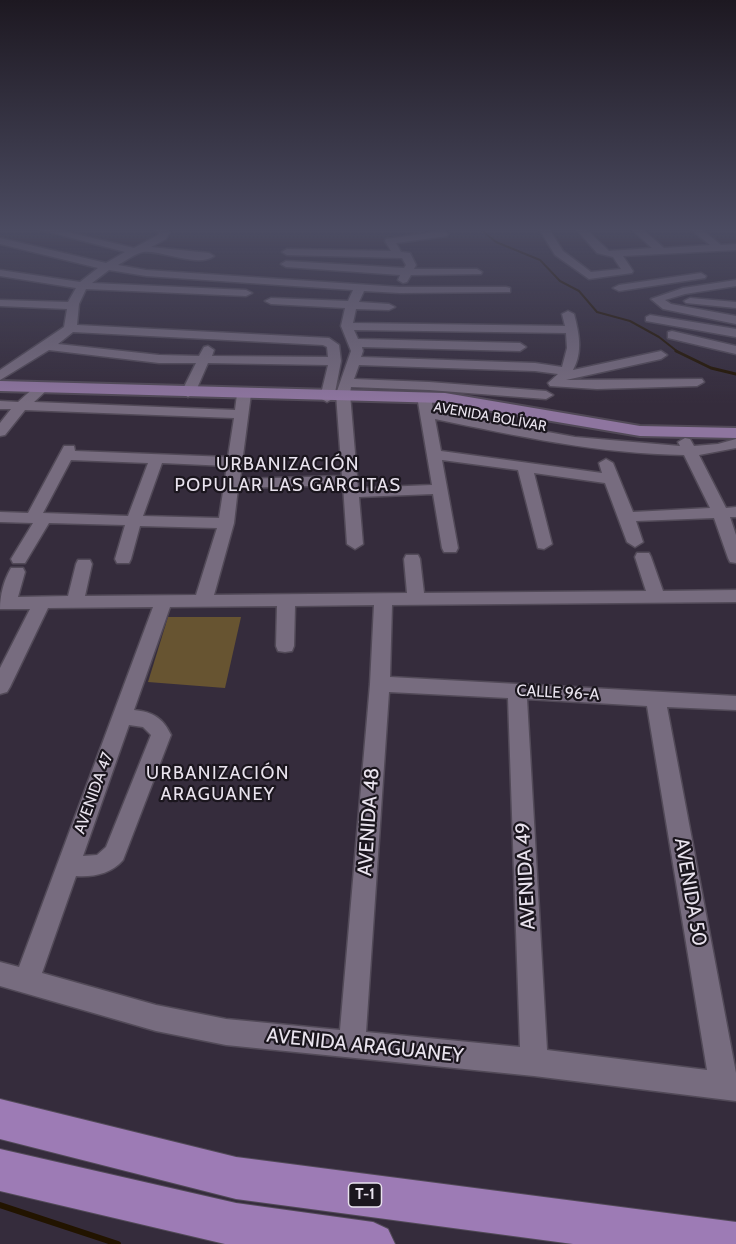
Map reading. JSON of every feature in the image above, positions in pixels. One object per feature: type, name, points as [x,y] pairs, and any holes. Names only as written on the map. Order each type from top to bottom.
[{"type":"highway","name":"T-1","points":[[0,1119],[236,1178],[736,1244]]},
{"type":"highway","points":[[0,1170],[236,1225],[373,1244]]},
{"type":"main road","name":"AVENIDA BOLÍVAR","points":[[0,386],[244,394],[405,391],[426,406]]},
{"type":"main road","name":"AVENIDA BOLÍVAR","points":[[337,394],[426,406],[536,412],[684,442],[736,433]]},
{"type":"main road","name":"AVENIDA BOLÍVAR","points":[[512,412],[601,437],[684,442],[736,442]]},
{"type":"street","points":[[0,376],[14,364],[70,328],[73,321],[73,306],[82,287]]},
{"type":"street","points":[[107,287],[246,293]]},
{"type":"street","points":[[346,287],[400,290],[506,290]]},
{"type":"street","points":[[619,288],[625,287]]},
{"type":"street","points":[[658,299],[700,287]]},
{"type":"street","points":[[337,394],[357,351],[347,326],[352,305],[360,288]]},
{"type":"street","points":[[711,295],[736,295]]},
{"type":"street","points":[[658,299],[736,305]]},
{"type":"street","points":[[658,299],[671,308],[736,320]]},
{"type":"street","points":[[271,301],[389,307]]},
{"type":"street","points":[[0,303],[73,306]]},
{"type":"street","points":[[536,412],[546,395],[562,376],[573,356],[572,330],[568,314]]},
{"type":"street","points":[[650,319],[736,333]]},
{"type":"street","points":[[347,326],[519,322],[572,330]]},
{"type":"street","points":[[512,412],[519,366],[519,322]]},
{"type":"street","points":[[70,328],[325,341],[333,345],[337,394],[351,487],[355,544]]},
{"type":"street","points":[[672,335],[736,350]]},
{"type":"street","points":[[188,393],[213,337]]},
{"type":"street","points":[[353,343],[520,346]]},
{"type":"street","points":[[45,346],[141,358],[335,361]]},
{"type":"street","points":[[562,376],[662,355]]},
{"type":"street","points":[[353,361],[519,366],[562,376],[697,382]]},
{"type":"street","points":[[0,432],[21,406],[42,387]]},
{"type":"street","points":[[405,391],[512,412],[546,395]]},
{"type":"street","points":[[203,602],[226,523],[233,484],[233,462],[239,414],[244,394]]},
{"type":"street","points":[[0,405],[239,414]]},
{"type":"street","points":[[426,406],[438,489],[450,548]]},
{"type":"street","points":[[684,442],[728,512],[736,558]]},
{"type":"street","points":[[233,462],[67,452],[4,603],[736,596]]},
{"type":"street","points":[[434,454],[611,479]]},
{"type":"street","points":[[123,559],[134,520],[157,458]]},
{"type":"street","points":[[606,463],[656,596]]},
{"type":"street","points":[[525,468],[544,544]]},
{"type":"street","points":[[233,484],[438,489]]},
{"type":"street","points":[[628,517],[728,512]]},
{"type":"street","points":[[0,517],[226,523]]},
{"type":"street","points":[[412,559],[416,598]]},
{"type":"street","points":[[75,603],[84,564]]},
{"type":"street","name":"AVENIDA 48","points":[[352,1045],[380,684],[382,598]]},
{"type":"street","points":[[285,646],[286,600]]},
{"type":"street","points":[[0,687],[42,603]]},
{"type":"street","name":"AVENIDA 47","points":[[26,982],[163,603]]},
{"type":"street","name":"CALLE 96-A","points":[[380,684],[518,697],[656,698],[736,703]]},
{"type":"street","name":"AVENIDA 49","points":[[518,697],[533,1056]]},
{"type":"street","name":"AVENIDA 50","points":[[656,698],[730,1087]]},
{"type":"street","points":[[68,865],[90,867],[100,865],[115,853],[161,735],[154,723],[146,719],[122,717]]},
{"type":"street","name":"AVENIDA ARAGUANEY","points":[[0,974],[156,1018],[226,1032],[352,1045],[533,1056],[730,1087]]},
{"type":"shaded area","points":[[168,617],[241,617],[225,688],[148,682]]},
{"type":"waterway","points":[[572,287],[579,291],[597,312],[630,321],[659,337],[678,352]]},
{"type":"waterway","points":[[678,352],[711,368],[736,374]]},
{"type":"waterway","points":[[0,1205],[118,1244]]},
{"type":"district","name":"URBANIZACIÓN POPULAR LAS GARCITAS","points":[[288,475]]},
{"type":"district","name":"URBANIZACIÓN ARAGUANEY","points":[[218,784]]}]
